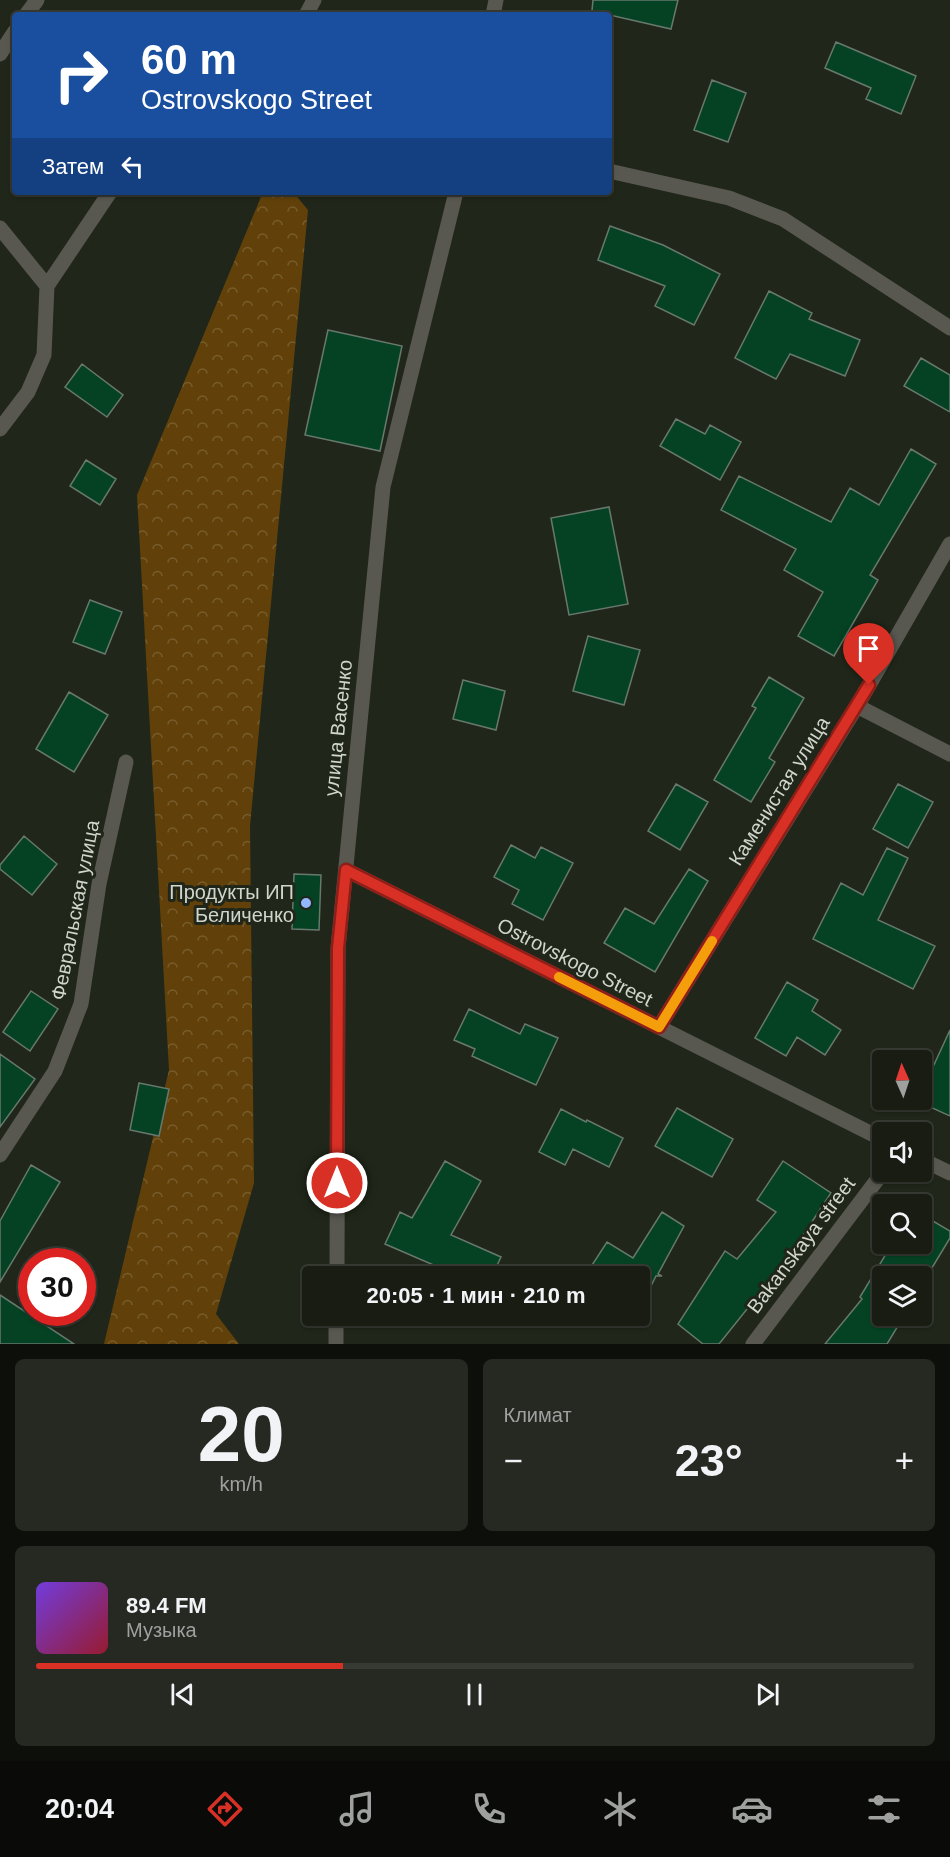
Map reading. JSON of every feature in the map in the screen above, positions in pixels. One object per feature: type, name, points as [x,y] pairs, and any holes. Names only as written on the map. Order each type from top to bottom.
[{"type":"street","points":[[0,54],[12,36]]},
{"type":"street","points":[[612,172],[729,198],[783,219],[950,328]]},
{"type":"street","points":[[0,429],[28,392],[44,356],[47,286],[108,195]]},
{"type":"street","name":"улица Васенко","points":[[337,1266],[338,948],[383,487],[455,195]]},
{"type":"street","points":[[0,228],[47,286]]},
{"type":"street","name":"Каменистая улица","points":[[659,1027],[857,706],[950,544]]},
{"type":"street","points":[[857,706],[950,754]]},
{"type":"street","name":"Февральская улица","points":[[0,1155],[55,1071],[81,1004],[99,885],[126,762]]},
{"type":"street","name":"Ostrovskogo Street","points":[[346,870],[872,1134]]},
{"type":"street","points":[[932,1164],[950,1173]]},
{"type":"street","name":"Bakanskaya street","points":[[753,1344],[875,1182]]},
{"type":"street","points":[[336,1326],[336,1344]]},
{"type":"green space","points":[[262,195],[296,195],[308,210],[250,826],[254,1183],[216,1314],[239,1344],[104,1344],[169,1070],[137,495]]},
{"type":"building","points":[[593,0],[678,0],[671,29],[612,16],[612,12],[592,11]]},
{"type":"building","points":[[836,42],[916,76],[901,114],[866,99],[871,88],[825,68]]},
{"type":"building","points":[[712,80],[746,93],[728,142],[694,130]]},
{"type":"building","points":[[610,226],[663,245],[720,274],[694,325],[655,306],[665,286],[598,260]]},
{"type":"building","points":[[769,291],[812,313],[809,319],[860,340],[845,376],[790,354],[776,379],[735,358]]},
{"type":"building","points":[[328,330],[402,346],[380,451],[305,435]]},
{"type":"building","points":[[921,358],[950,375],[950,412],[904,386]]},
{"type":"building","points":[[82,364],[123,395],[107,417],[65,387]]},
{"type":"building","points":[[676,419],[705,434],[710,425],[741,442],[720,480],[660,446]]},
{"type":"building","points":[[911,449],[936,464],[870,575],[878,580],[834,656],[798,636],[823,592],[784,570],[796,549],[721,510],[739,476],[831,522],[850,488],[879,505]]},
{"type":"building","points":[[86,460],[116,479],[100,505],[70,486]]},
{"type":"building","points":[[609,507],[628,604],[569,615],[551,518]]},
{"type":"building","points":[[90,600],[122,612],[105,654],[73,642]]},
{"type":"building","points":[[588,636],[640,650],[624,705],[573,691]]},
{"type":"building","points":[[769,677],[804,698],[769,758],[775,762],[751,802],[714,780],[756,708],[752,706]]},
{"type":"building","points":[[463,680],[505,691],[496,730],[453,719]]},
{"type":"building","points":[[69,692],[108,715],[74,772],[36,749]]},
{"type":"building","points":[[676,784],[708,802],[680,850],[648,831]]},
{"type":"building","points":[[898,784],[933,802],[908,848],[873,829]]},
{"type":"building","points":[[24,836],[57,864],[32,895],[0,869],[0,865]]},
{"type":"building","points":[[511,845],[535,858],[541,847],[573,863],[543,920],[512,904],[519,890],[494,877]]},
{"type":"building","points":[[887,848],[908,858],[878,920],[935,946],[913,989],[813,939],[841,883],[863,895]]},
{"type":"building","points":[[689,869],[708,881],[655,972],[604,943],[625,908],[654,924]]},
{"type":"building","points":[[294,874],[321,875],[319,930],[292,929]]},
{"type":"building","points":[[787,982],[818,1000],[812,1011],[841,1030],[825,1055],[797,1037],[786,1056],[755,1038]]},
{"type":"building","points":[[31,991],[58,1009],[30,1051],[3,1032]]},
{"type":"building","points":[[469,1009],[520,1034],[525,1024],[558,1038],[536,1085],[472,1056],[475,1049],[454,1040]]},
{"type":"building","points":[[950,1030],[950,1116],[932,1108],[932,1069]]},
{"type":"building","points":[[0,1054],[35,1079],[0,1127]]},
{"type":"building","points":[[139,1083],[169,1089],[159,1136],[130,1130]]},
{"type":"building","points":[[677,1108],[733,1139],[712,1177],[655,1146]]},
{"type":"building","points":[[561,1109],[623,1138],[609,1167],[573,1149],[565,1165],[539,1152]]},
{"type":"building","points":[[445,1161],[481,1181],[451,1235],[501,1257],[497,1266],[436,1266],[385,1244],[400,1212],[412,1218]]},
{"type":"building","points":[[783,1161],[831,1193],[788,1258],[719,1344],[703,1344],[678,1324],[725,1251],[737,1259],[776,1212],[757,1200]]},
{"type":"building","points":[[31,1165],[60,1182],[20,1248],[18,1248],[18,1252],[0,1282],[0,1221]]},
{"type":"building","points":[[662,1212],[684,1226],[658,1274],[662,1276],[656,1276],[650,1288],[650,1266],[591,1266],[607,1242],[633,1258]]},
{"type":"building","points":[[932,1220],[950,1231],[950,1238],[932,1268],[879,1266],[886,1254],[932,1254]]},
{"type":"building","points":[[872,1277],[872,1326],[898,1326],[887,1344],[825,1344],[862,1299],[860,1297]]},
{"type":"building","points":[[0,1295],[18,1307],[18,1326],[47,1326],[74,1344],[0,1344]]},
{"type":"slow traffic","points":[[559,977],[659,1027],[712,941]]},
{"type":"place","name":"Продукты ИП Беличенко","points":[[306,903]]},
{"type":"route","points":[[337,1183],[338,948],[346,870],[659,1027],[869,685]]}]
